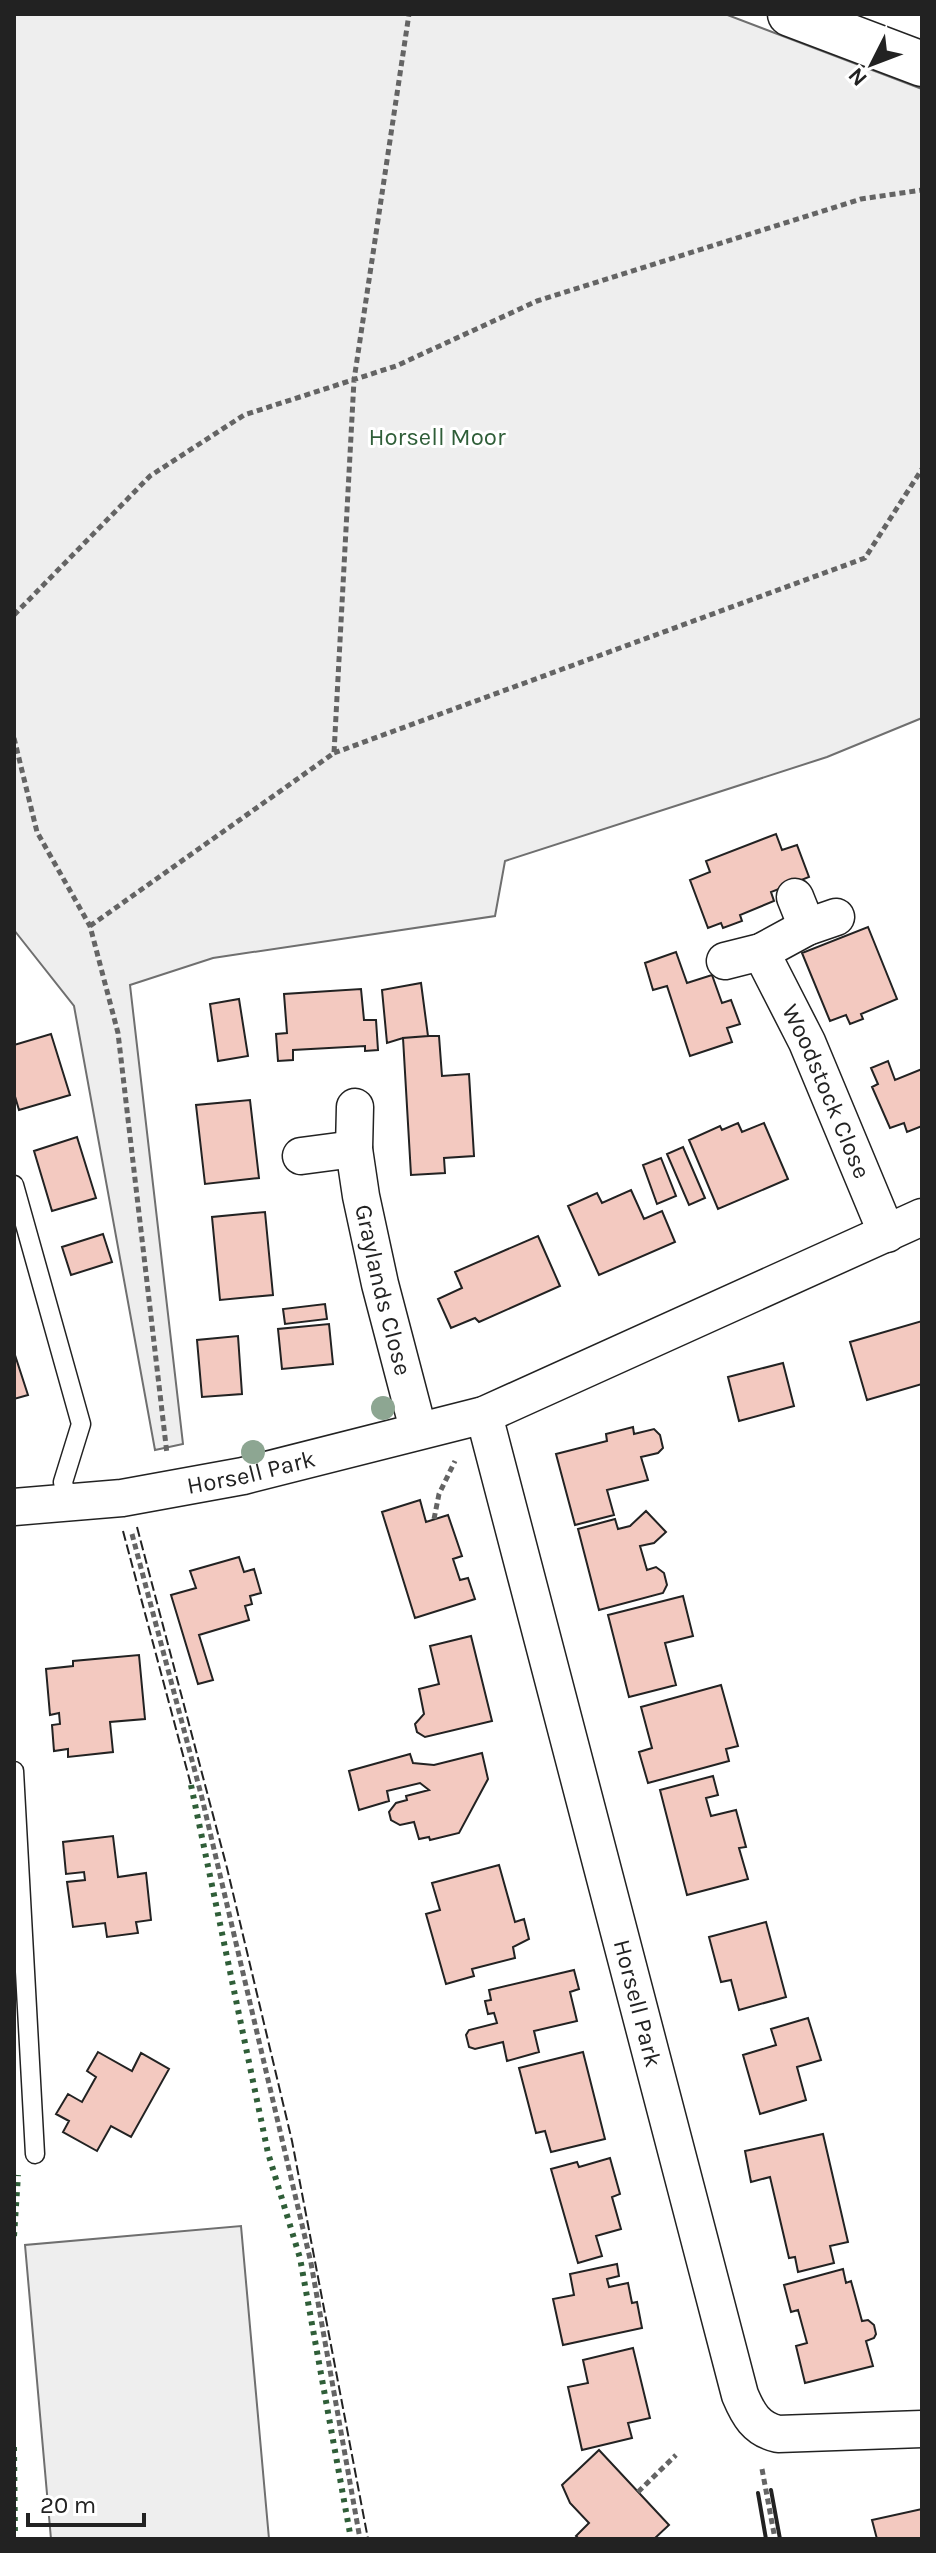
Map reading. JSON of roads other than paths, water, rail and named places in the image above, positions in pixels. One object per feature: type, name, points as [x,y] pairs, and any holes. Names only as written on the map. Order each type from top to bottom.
[{"type":"street","points":[[790,14],[858,26],[922,64]]},
{"type":"street","points":[[725,961],[761,952],[813,914]]},
{"type":"street","name":"Woodstock Close","points":[[761,952],[807,1042],[887,1234]]},
{"type":"street","name":"Graylands Close","points":[[355,1107],[354,1149],[361,1196],[418,1429]]},
{"type":"street","points":[[301,1156],[354,1149]]},
{"type":"street","name":"Horsell Park","points":[[14,1507],[122,1498],[243,1476],[418,1429],[484,1415],[922,1217]]},
{"type":"street","name":"Horsell Park","points":[[484,1415],[740,2395],[754,2421],[766,2431],[778,2434],[922,2429]]},
{"type":"lane","points":[[14,1185],[81,1424],[63,1482],[68,1504]]},
{"type":"lane","points":[[14,1771],[35,2154]]},
{"type":"park label","name":"Horsell Moor","points":[[437,437]]}]
